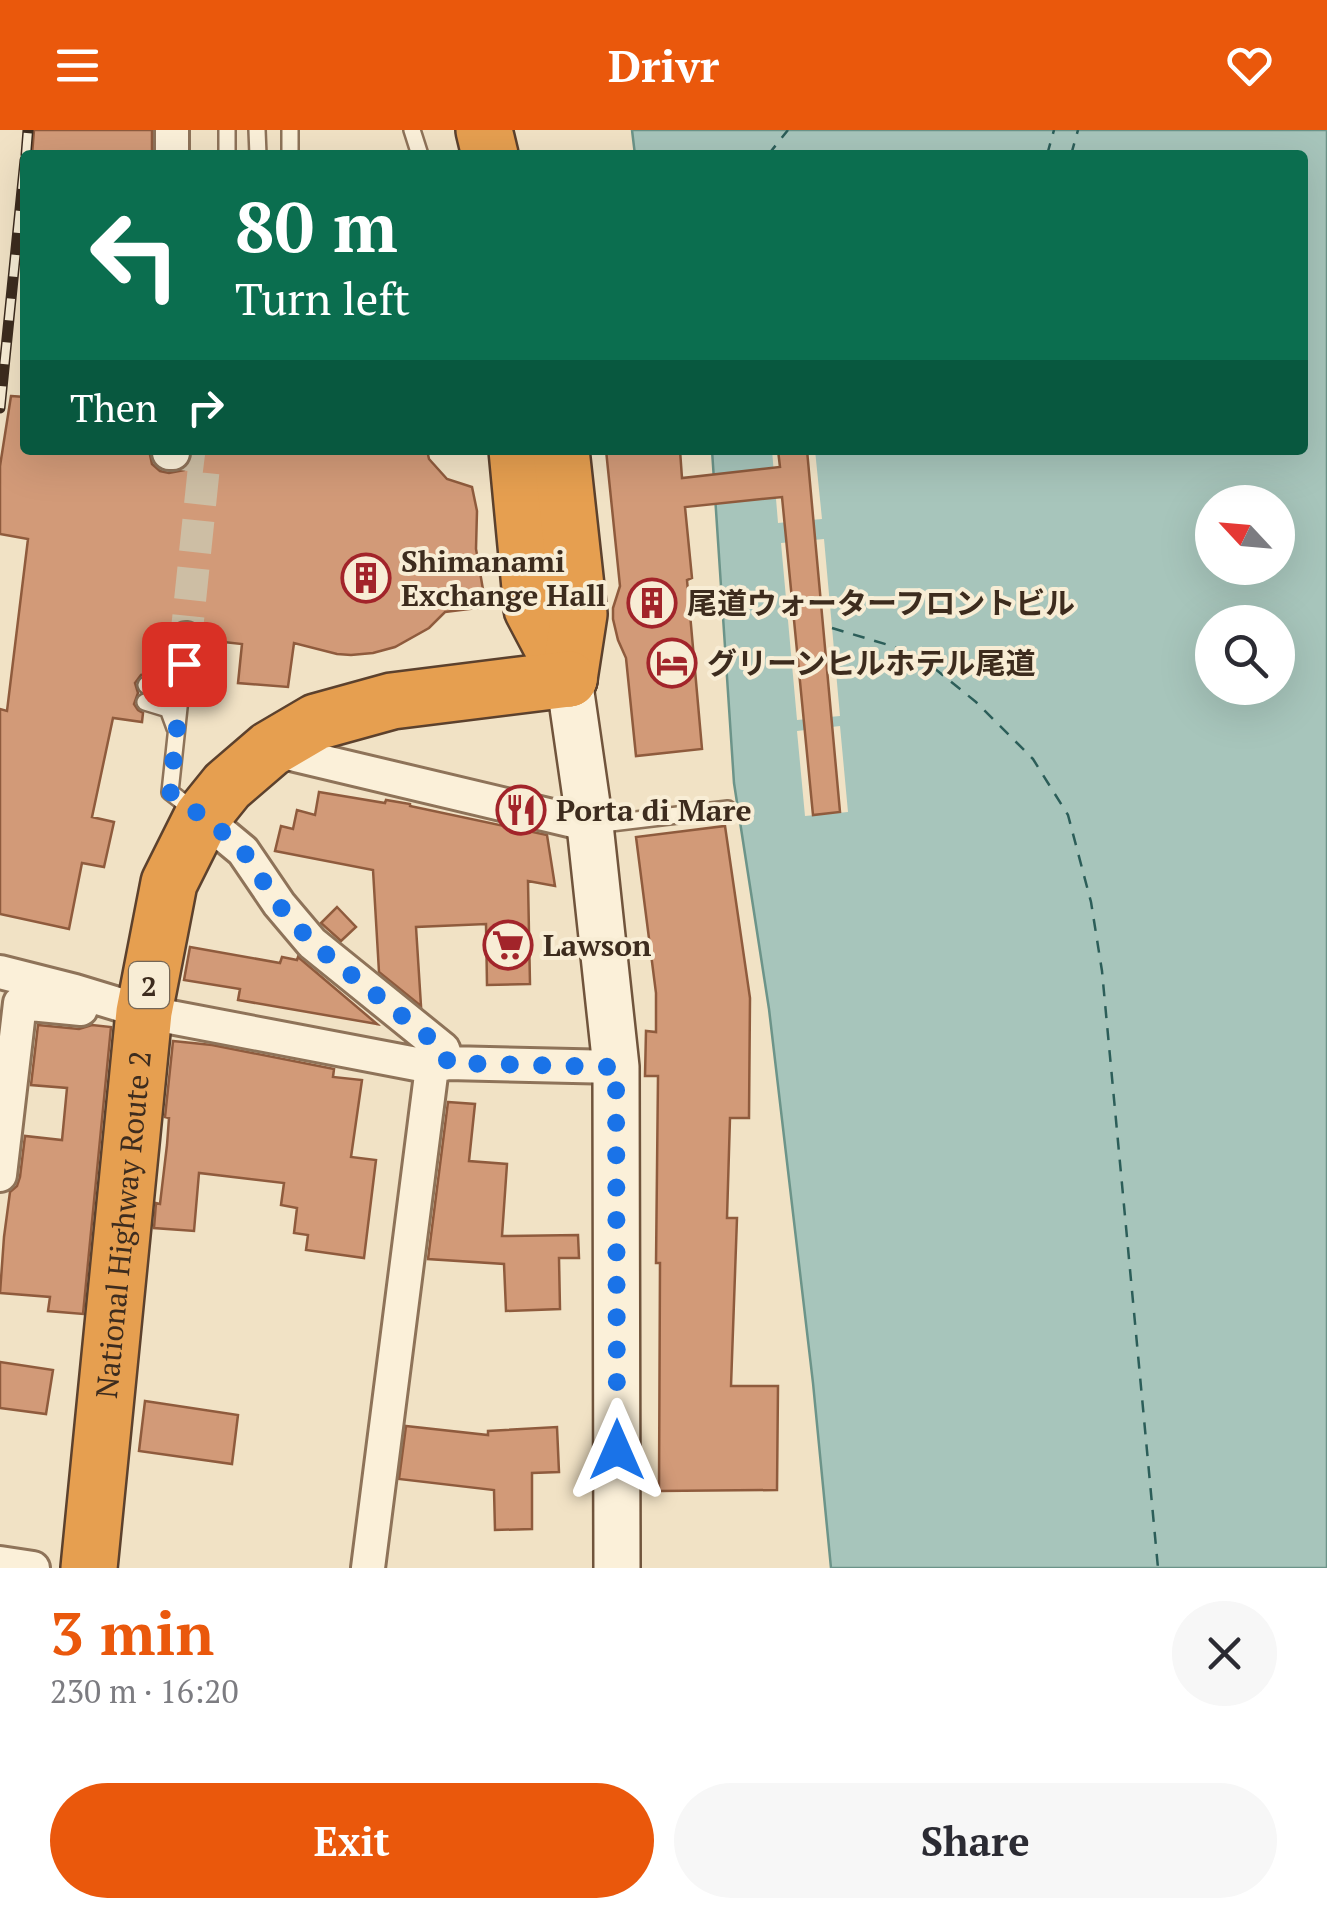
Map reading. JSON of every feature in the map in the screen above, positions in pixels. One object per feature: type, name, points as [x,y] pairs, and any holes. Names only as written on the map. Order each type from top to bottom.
[{"type":"highway","points":[[517,455],[532,608],[569,680]]},
{"type":"highway","points":[[562,455],[578,614],[569,680]]},
{"type":"highway","name":"National Highway Route 2","points":[[90,1568],[128,1008],[169,882],[202,817],[227,786],[270,749],[316,722],[392,701],[569,680]]},
{"type":"street","points":[[181,688],[186,639]]},
{"type":"street","points":[[569,680],[590,825],[616,1067],[617,1568]]},
{"type":"street","points":[[270,749],[590,825]]},
{"type":"street","points":[[202,817],[244,852],[278,904],[312,943],[443,1049],[368,1568]]},
{"type":"street","points":[[0,972],[128,1008],[440,1065],[616,1067]]},
{"type":"street","points":[[0,1175],[20,1003],[78,1010],[128,1008]]},
{"type":"street","points":[[0,1564],[33,1568]]},
{"type":"lane","points":[[146,685],[181,688],[170,792],[202,817]]},
{"type":"lane","points":[[145,702],[168,710],[177,731]]},
{"type":"lane","points":[[590,825],[728,809]]},
{"type":"water","points":[[632,130],[1327,130],[1327,1568],[831,1568],[769,1009],[734,783],[712,455],[1308,455],[1308,150],[634,150]]},
{"type":"pier","points":[[772,455],[816,455],[822,519],[778,523]]},
{"type":"pier","points":[[824,539],[840,716],[797,720],[781,543]]},
{"type":"pier","points":[[840,726],[848,812],[805,816],[797,731]]},
{"type":"building","points":[[34,130],[152,130],[152,150],[32,150]]},
{"type":"building","points":[[11,396],[20,397],[20,455],[150,455],[152,464],[169,473],[184,470],[192,455],[428,455],[447,479],[472,487],[477,511],[476,549],[486,607],[445,612],[429,628],[395,647],[373,653],[337,654],[294,643],[288,687],[238,683],[242,644],[206,640],[197,622],[179,620],[166,636],[152,635],[148,674],[141,675],[135,683],[138,693],[134,704],[143,713],[142,722],[113,718],[92,817],[114,822],[104,867],[82,863],[69,929],[0,914],[0,709],[7,711],[28,539],[0,534],[0,466]]},
{"type":"building","points":[[607,455],[680,455],[682,478],[780,467],[779,455],[807,455],[840,812],[813,815],[782,497],[685,507],[692,578],[687,580],[702,749],[636,756],[626,658],[613,619],[620,586]]},
{"type":"building","points":[[319,792],[410,804],[547,835],[555,886],[528,881],[530,984],[487,985],[486,924],[416,927],[421,1006],[379,972],[373,870],[275,851],[281,826],[293,829],[297,810],[315,815]]},
{"type":"building","points":[[725,826],[750,998],[749,1118],[730,1118],[727,1218],[737,1218],[731,1386],[778,1386],[777,1490],[659,1491],[658,1076],[645,1076],[646,1031],[656,1032],[656,993],[636,837]]},
{"type":"building","points":[[337,907],[356,927],[341,941],[321,923]]},
{"type":"building","points":[[190,947],[280,963],[282,957],[298,957],[377,1024],[238,1000],[240,989],[184,980]]},
{"type":"building","points":[[38,1025],[111,1027],[83,1314],[48,1311],[50,1297],[0,1293],[10,1192],[20,1177],[25,1136],[62,1140],[67,1088],[31,1085]]},
{"type":"building","points":[[173,1041],[334,1069],[333,1077],[362,1080],[351,1157],[376,1160],[364,1258],[306,1250],[308,1235],[294,1233],[297,1208],[281,1205],[284,1183],[199,1173],[194,1231],[154,1228],[167,1145],[169,1118],[165,1117]]},
{"type":"building","points":[[448,1102],[475,1104],[469,1161],[507,1164],[502,1236],[578,1235],[579,1258],[559,1258],[560,1309],[506,1311],[504,1264],[428,1259]]},
{"type":"building","points":[[0,1362],[53,1370],[46,1414],[0,1408]]},
{"type":"building","points":[[145,1401],[238,1415],[232,1464],[139,1451]]},
{"type":"building","points":[[406,1426],[488,1435],[488,1431],[557,1427],[559,1472],[532,1473],[532,1529],[495,1530],[494,1490],[399,1479]]},
{"type":"ferry route","points":[[772,150],[788,130]]},
{"type":"ferry route","points":[[1048,150],[1054,130]]},
{"type":"ferry route","points":[[1072,150],[1078,130]]},
{"type":"ferry route","points":[[832,628],[895,647],[934,668],[976,702],[1033,759],[1068,815],[1091,902],[1102,971],[1158,1568]]},
{"type":"tunnel","points":[[186,639],[205,457],[189,455]]},
{"type":"railway","points":[[26,150],[28,130]]},
{"type":"railway","points":[[0,408],[20,210]]},
{"type":"place","name":"Shimanami Exchange Hall","points":[[366,578]]},
{"type":"place","name":"尾道ウォーターフロントビル","points":[[652,603]]},
{"type":"place","name":"グリーンヒルホテル尾道","points":[[672,663]]},
{"type":"place","name":"Porta di Mare","points":[[521,810]]},
{"type":"place","name":"Lawson","points":[[508,945]]},
{"type":"route","points":[[184,664],[170,792],[244,852],[278,904],[312,943],[443,1049],[448,1063],[616,1067],[617,1450]]}]
